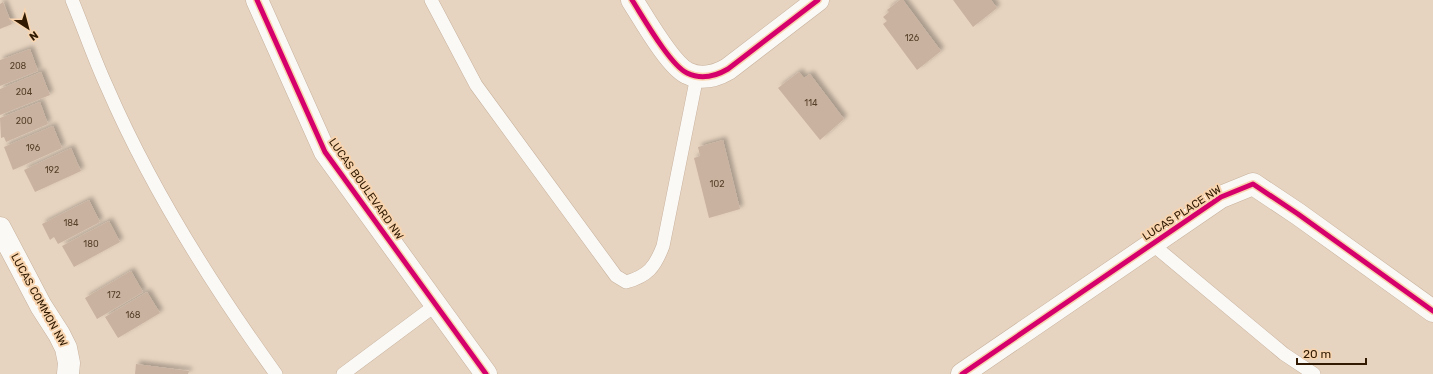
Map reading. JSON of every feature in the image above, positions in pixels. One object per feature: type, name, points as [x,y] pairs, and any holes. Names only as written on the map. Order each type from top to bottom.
[{"type":"street","name":"LUCAS BOULEVARD NW","points":[[257,0],[325,152],[437,304],[486,374]]},
{"type":"street","points":[[632,0],[675,63],[686,73],[698,76],[716,76],[728,69],[818,0]]},
{"type":"street","name":"LUCAS PLACE NW","points":[[962,374],[1221,197],[1253,184],[1298,214],[1433,311]]},
{"type":"street","name":"LUCAS COMMON NW","points":[[0,228],[41,306],[66,348],[69,363],[68,374]]},
{"type":"lane","points":[[72,0],[107,88],[158,191],[211,281],[276,374]]},
{"type":"lane","points":[[430,0],[476,85],[616,276],[626,282],[639,278],[651,269],[659,257],[663,246],[698,76]]},
{"type":"lane","points":[[1152,244],[1284,354],[1314,374]]},
{"type":"lane","points":[[343,374],[437,304]]},
{"type":"building","points":[[900,0],[903,0],[941,51],[917,70],[883,24],[887,21],[883,17],[889,12],[887,10]]},
{"type":"building","points":[[953,0],[991,0],[997,8],[973,27]]},
{"type":"building","points":[[3,2],[12,24],[0,29],[0,4]]},
{"type":"building","points":[[30,49],[38,71],[0,86],[0,60]]},
{"type":"building","points":[[41,72],[50,95],[0,115],[0,89]]},
{"type":"building","points":[[799,72],[804,78],[810,74],[844,119],[820,140],[778,88]]},
{"type":"building","points":[[40,102],[48,124],[6,142],[4,137],[1,138],[0,118]]},
{"type":"building","points":[[53,126],[62,148],[13,170],[4,147]]},
{"type":"building","points":[[723,140],[740,209],[709,218],[694,158],[700,156],[698,147]]},
{"type":"building","points":[[71,148],[81,171],[35,192],[24,170]]},
{"type":"building","points":[[89,200],[100,222],[58,244],[54,237],[50,240],[42,224]]},
{"type":"building","points":[[109,221],[120,242],[74,267],[62,246]]},
{"type":"building","points":[[131,271],[143,292],[97,319],[85,298]]},
{"type":"building","points":[[147,292],[160,313],[118,338],[105,317]]},
{"type":"building","points":[[136,364],[189,371],[188,374],[135,374]]},
{"type":"cycle path","points":[[257,0],[325,152],[486,374]]},
{"type":"cycle path","points":[[632,0],[657,40],[673,61],[687,73],[703,77],[718,74],[728,69],[818,0]]},
{"type":"cycle path","points":[[962,374],[1221,197],[1253,184],[1298,214],[1433,311]]}]
